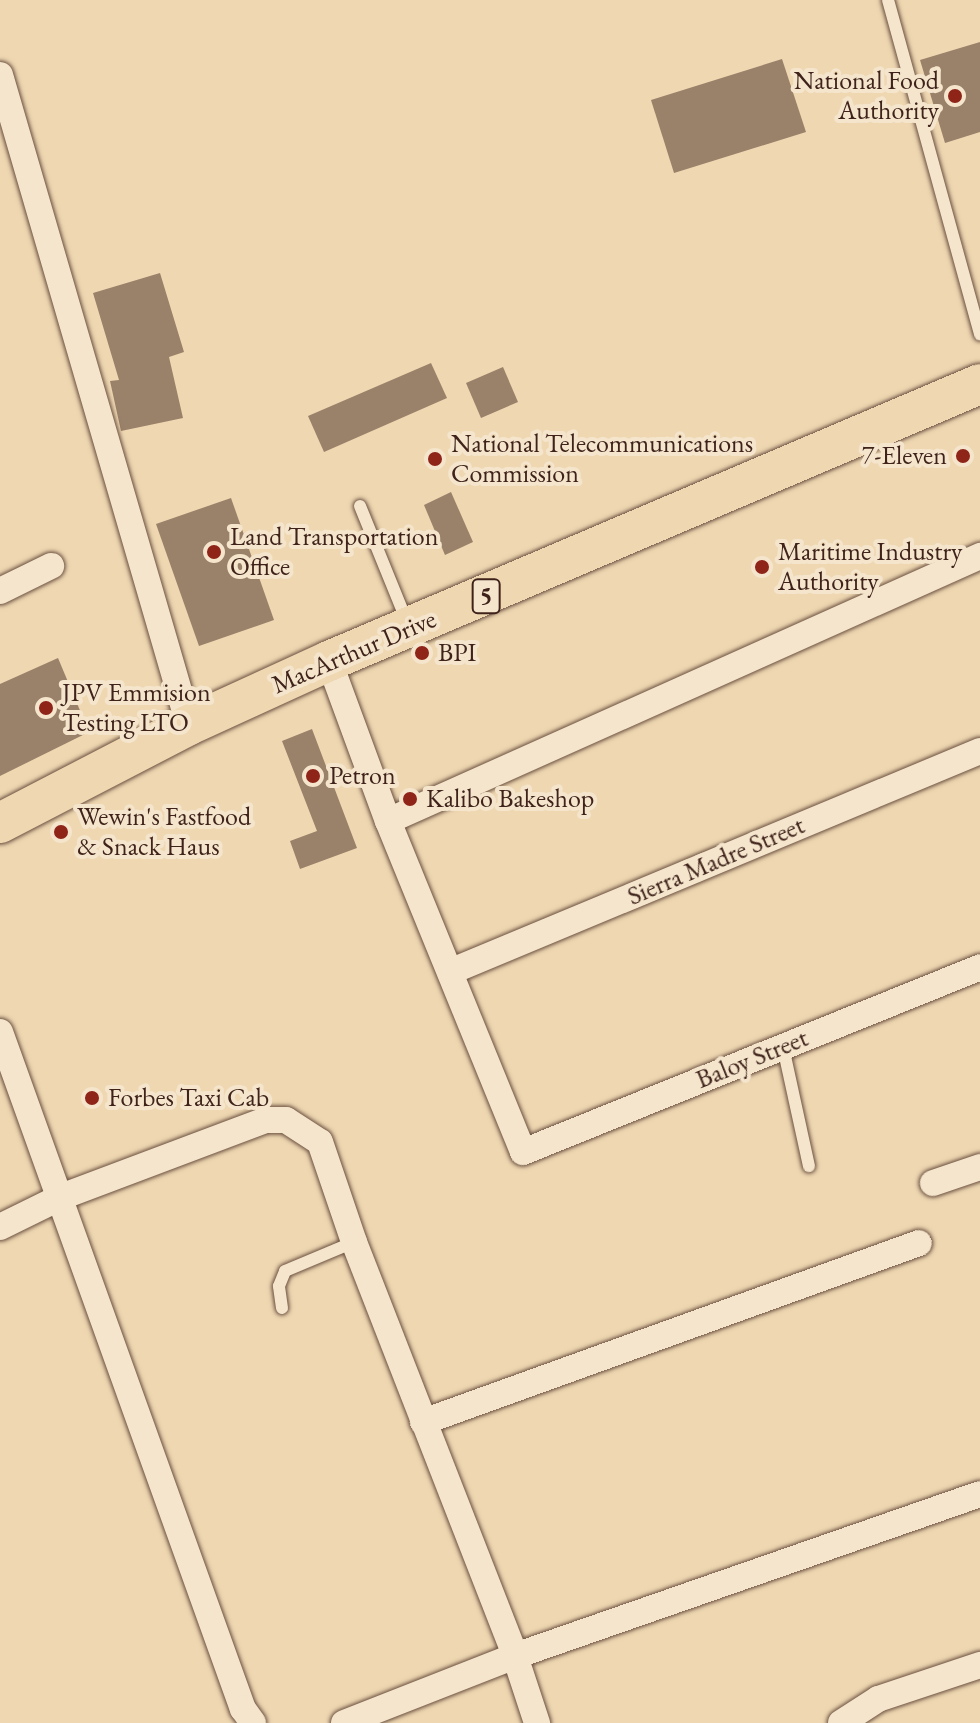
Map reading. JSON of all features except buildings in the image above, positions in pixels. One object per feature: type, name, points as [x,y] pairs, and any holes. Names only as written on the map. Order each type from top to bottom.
[{"type":"main road","name":"MacArthur Drive","points":[[0,823],[189,725],[329,661],[980,384]]},
{"type":"street","points":[[0,75],[189,725]]},
{"type":"street","points":[[388,821],[980,556]]},
{"type":"street","points":[[0,591],[51,566]]},
{"type":"street","points":[[329,661],[388,821],[452,971]]},
{"type":"street","name":"Sierra Madre Street","points":[[452,971],[980,751]]},
{"type":"street","name":"Baloy Street","points":[[452,971],[523,1152],[980,967]]},
{"type":"street","points":[[0,1032],[243,1709],[253,1723]]},
{"type":"street","points":[[0,1227],[61,1197],[266,1120],[286,1120],[320,1142],[354,1242],[515,1656],[537,1723]]},
{"type":"street","points":[[933,1183],[980,1167]]},
{"type":"street","points":[[423,1422],[919,1243]]},
{"type":"street","points":[[344,1723],[515,1656],[980,1494]]},
{"type":"street","points":[[841,1723],[878,1699],[980,1665]]},
{"type":"lane","points":[[888,0],[980,335]]},
{"type":"lane","points":[[360,506],[410,629]]},
{"type":"lane","points":[[783,1047],[809,1166]]},
{"type":"lane","points":[[282,1308],[279,1286],[285,1271],[354,1242]]},
{"type":"place","name":"National Food Authority","points":[[955,96]]},
{"type":"place","name":"7-Eleven","points":[[963,456]]},
{"type":"place","name":"National Telecommunications Commission","points":[[435,459]]},
{"type":"place","name":"Land Transportation Office","points":[[214,552]]},
{"type":"place","name":"Maritime Industry Authority","points":[[762,567]]},
{"type":"place","name":"BPI","points":[[422,653]]},
{"type":"place","name":"JPV Emmision Testing LTO","points":[[46,708]]},
{"type":"place","name":"Petron","points":[[313,776]]},
{"type":"place","name":"Kalibo Bakeshop","points":[[410,799]]},
{"type":"place","name":"Wewin's Fastfood & Snack Haus","points":[[61,832]]},
{"type":"place","name":"Forbes Taxi Cab","points":[[92,1098]]}]
